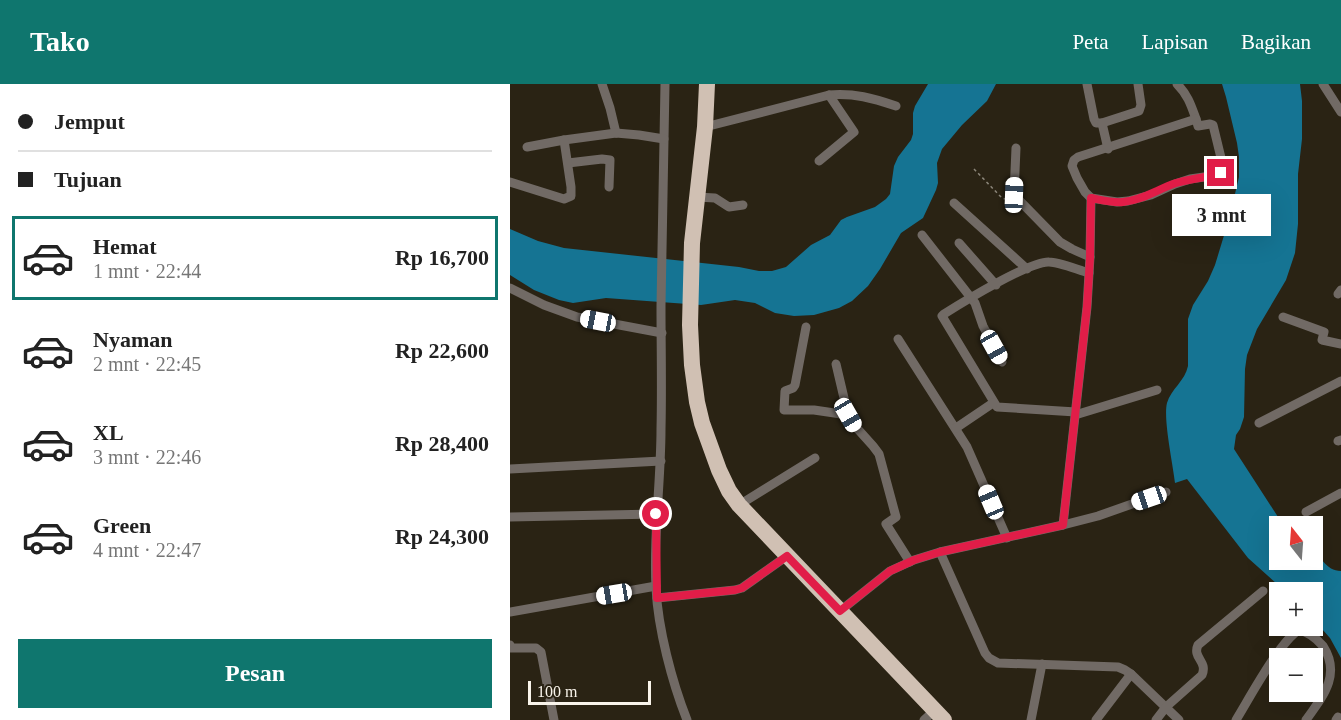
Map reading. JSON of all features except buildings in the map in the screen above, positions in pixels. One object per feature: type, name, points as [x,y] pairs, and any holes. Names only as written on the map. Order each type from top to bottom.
[{"type":"highway","points":[[707,84],[705,127],[692,243],[690,325],[693,374],[702,423],[719,470],[739,505],[840,611],[934,717]]},
{"type":"street","points":[[602,84],[616,134]]},
{"type":"street","points":[[665,84],[661,461],[656,514],[656,586],[666,650],[680,703],[687,720]]},
{"type":"street","points":[[1087,84],[1096,123],[1139,111],[1141,105],[1138,84]]},
{"type":"street","points":[[1177,84],[1188,97],[1196,119],[1198,126],[1213,125],[1223,166],[1221,173],[1190,179],[1151,195],[1128,201],[1117,202],[1091,198],[1085,192],[1072,166],[1078,157],[1196,119]]},
{"type":"street","points":[[1323,84],[1341,112]]},
{"type":"street","points":[[705,127],[829,95],[862,95],[896,106]]},
{"type":"street","points":[[819,161],[854,132],[829,95]]},
{"type":"street","points":[[1102,123],[1108,149]]},
{"type":"street","points":[[527,147],[616,134],[664,139]]},
{"type":"street","points":[[510,182],[564,199],[569,198],[572,194],[564,140]]},
{"type":"street","points":[[1016,148],[1014,195],[1060,242],[1090,258]]},
{"type":"street","points":[[568,163],[610,160],[609,187]]},
{"type":"street","points":[[697,197],[715,198],[729,207],[743,205]]},
{"type":"street","points":[[1063,525],[1089,273],[1091,198]]},
{"type":"street","points":[[954,203],[1027,269]]},
{"type":"street","points":[[922,235],[972,298],[985,331],[1002,362]]},
{"type":"street","points":[[959,243],[996,285]]},
{"type":"street","points":[[1089,273],[1051,262],[1040,263],[942,316],[993,403],[999,408],[1075,414],[1157,390]]},
{"type":"street","points":[[510,288],[544,305],[577,317],[662,333]]},
{"type":"street","points":[[1283,317],[1324,332],[1321,342],[1341,344]]},
{"type":"street","points":[[806,327],[795,385],[785,391],[784,410],[813,410],[848,415]]},
{"type":"street","points":[[898,339],[967,447],[1007,538]]},
{"type":"street","points":[[836,364],[848,415],[879,454],[896,517],[885,525],[910,562]]},
{"type":"street","points":[[1259,423],[1341,381]]},
{"type":"street","points":[[956,428],[993,403]]},
{"type":"street","points":[[739,505],[815,458]]},
{"type":"street","points":[[510,469],[661,461]]},
{"type":"street","points":[[840,611],[890,571],[910,562],[940,552],[1098,516],[1166,492]]},
{"type":"street","points":[[1306,512],[1341,493]]},
{"type":"street","points":[[510,517],[656,514]]},
{"type":"street","points":[[940,552],[989,658],[998,663],[1125,669],[1179,720]]},
{"type":"street","points":[[657,598],[742,588],[787,556]]},
{"type":"street","points":[[510,612],[656,586]]},
{"type":"street","points":[[1156,720],[1166,707],[1202,675],[1203,666],[1196,654],[1198,645],[1263,591]]},
{"type":"street","points":[[1236,720],[1292,634],[1299,630],[1306,632],[1321,643],[1332,655],[1335,667],[1334,682],[1306,720]]},
{"type":"street","points":[[510,647],[536,648],[541,652],[554,720]]},
{"type":"street","points":[[1031,720],[1042,664]]},
{"type":"street","points":[[1096,720],[1131,674]]},
{"type":"path","points":[[974,169],[1002,198],[1008,199],[1014,195]]},
{"type":"water","points":[[928,84],[996,84],[987,101],[962,125],[942,149],[937,163],[938,183],[923,218],[901,233],[868,286],[852,301],[839,308],[814,315],[794,316],[775,313],[755,303],[735,300],[701,305],[606,298],[573,303],[534,290],[510,275],[510,229],[538,241],[564,248],[759,271],[772,271],[786,267],[811,245],[830,235],[841,220],[875,207],[890,194],[894,166],[911,140],[915,106]]},
{"type":"water","points":[[1222,84],[1300,84],[1302,139],[1298,174],[1298,224],[1295,253],[1286,280],[1257,329],[1247,355],[1244,417],[1236,435],[1234,449],[1277,516],[1269,516],[1269,570],[1323,570],[1323,561],[1327,566],[1341,571],[1341,658],[1323,630],[1323,582],[1275,582],[1248,558],[1187,479],[1175,483],[1167,430],[1167,403],[1188,366],[1188,319],[1215,265],[1239,177],[1237,143]]},
{"type":"route","points":[[656,514],[657,598],[742,588],[787,556],[840,611],[890,571],[914,560],[940,552],[1063,525],[1087,307],[1091,198],[1117,202],[1128,201],[1151,195],[1190,179],[1221,173]]}]
